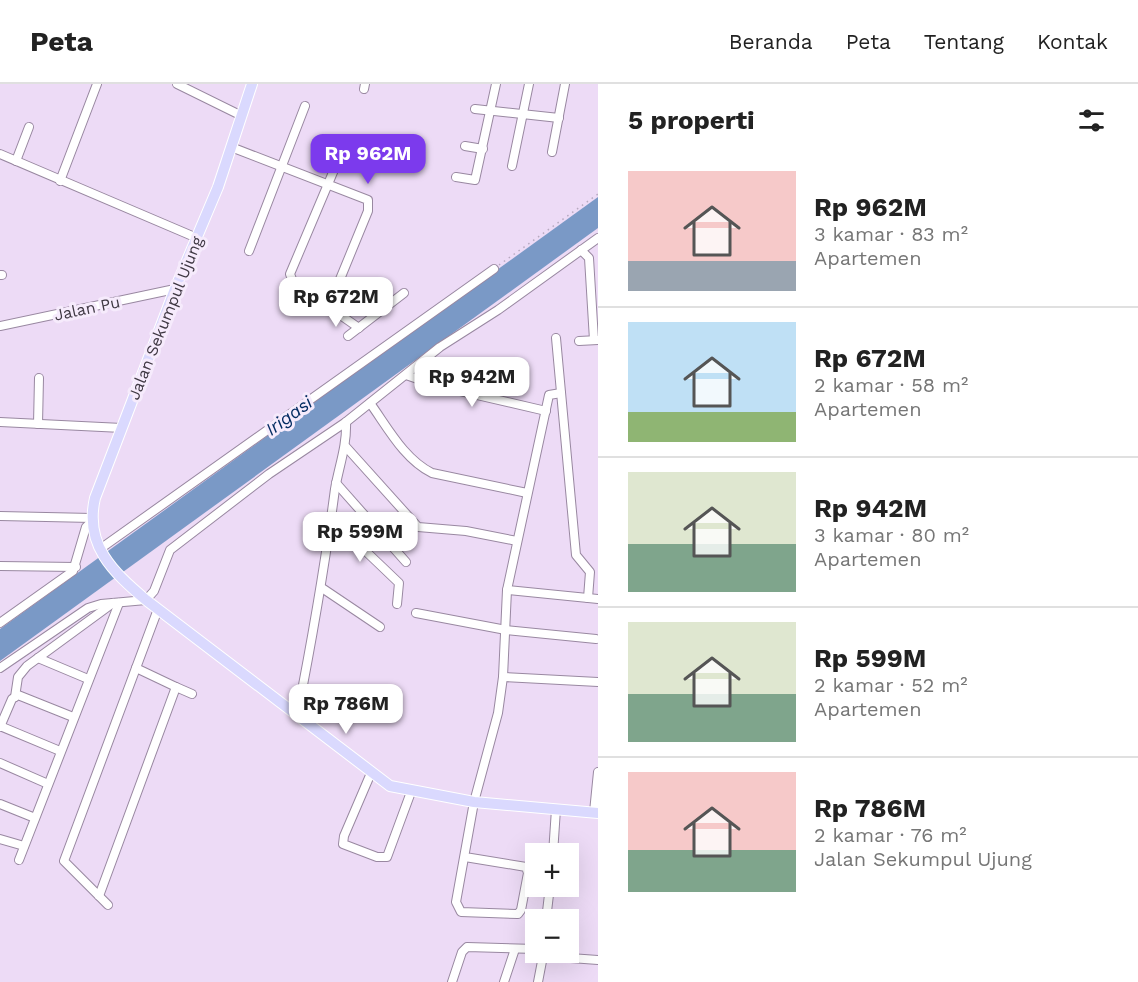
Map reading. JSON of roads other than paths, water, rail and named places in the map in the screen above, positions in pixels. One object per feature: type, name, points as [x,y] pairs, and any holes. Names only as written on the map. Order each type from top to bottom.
[{"type":"main road","name":"Jalan Sekumpul Ujung","points":[[101,551],[92,520],[95,498],[175,289],[197,238],[252,84]]},
{"type":"main road","points":[[101,551],[124,582],[146,600],[390,786],[411,792],[474,802],[596,813]]},
{"type":"street","points":[[60,181],[97,84]]},
{"type":"street","points":[[177,84],[242,116]]},
{"type":"street","points":[[456,177],[475,180],[496,84]]},
{"type":"street","points":[[512,166],[529,84]]},
{"type":"street","points":[[552,152],[565,84]]},
{"type":"street","points":[[249,251],[305,106]]},
{"type":"street","points":[[475,109],[559,118]]},
{"type":"street","points":[[16,161],[29,128]]},
{"type":"street","points":[[465,146],[483,149]]},
{"type":"street","points":[[231,147],[366,198],[369,206],[328,306]]},
{"type":"street","points":[[342,151],[290,274],[293,282],[358,328]]},
{"type":"street","points":[[0,154],[197,238]]},
{"type":"street","points":[[0,669],[88,608],[146,600],[154,591],[170,550],[269,474],[346,422],[440,348],[498,310],[598,238]]},
{"type":"street","points":[[579,341],[596,340],[589,258],[581,250]]},
{"type":"street","points":[[101,551],[494,269]]},
{"type":"street","name":"Jalan Pu","points":[[0,326],[175,289]]},
{"type":"street","points":[[348,336],[404,293]]},
{"type":"street","points":[[556,338],[576,555],[590,572],[588,598]]},
{"type":"street","points":[[406,375],[438,387],[546,411]]},
{"type":"street","points":[[38,424],[39,378]]},
{"type":"street","points":[[465,857],[526,867],[528,873],[521,910],[518,914],[458,910],[456,902],[474,802],[498,713],[503,677],[507,590],[517,541],[549,396],[561,393]]},
{"type":"street","points":[[370,403],[406,453],[419,466],[432,472],[527,493]]},
{"type":"street","points":[[0,422],[122,428]]},
{"type":"street","points":[[297,716],[322,588],[336,483],[346,447],[346,422]]},
{"type":"street","points":[[346,447],[418,527],[466,531],[517,541]]},
{"type":"street","points":[[336,483],[406,562]]},
{"type":"street","points":[[0,516],[92,520]]},
{"type":"street","points":[[332,519],[399,583],[397,604]]},
{"type":"street","points":[[0,623],[76,567],[86,527],[92,520]]},
{"type":"street","points":[[0,566],[76,567]]},
{"type":"street","points":[[322,588],[380,627]]},
{"type":"street","points":[[507,590],[598,599]]},
{"type":"street","points":[[60,751],[0,727],[15,697],[22,671],[116,603]]},
{"type":"street","points":[[19,860],[116,603]]},
{"type":"street","points":[[108,905],[64,861],[158,609]]},
{"type":"street","points":[[416,613],[506,630],[596,639]]},
{"type":"street","points":[[39,658],[88,679]]},
{"type":"street","points":[[136,668],[192,694]]},
{"type":"street","points":[[503,677],[598,682]]},
{"type":"street","points":[[99,896],[176,687]]},
{"type":"street","points":[[15,697],[18,695],[73,717]]},
{"type":"street","points":[[0,763],[48,784]]},
{"type":"street","points":[[596,813],[598,772]]},
{"type":"street","points":[[371,773],[344,836],[343,844],[377,857],[387,857],[411,792]]},
{"type":"street","points":[[0,804],[35,818]]},
{"type":"street","points":[[554,843],[556,809]]},
{"type":"street","points":[[0,839],[24,846]]},
{"type":"street","points":[[452,982],[462,952],[467,947],[525,949]]},
{"type":"street","points":[[504,982],[515,949]]},
{"type":"street","points":[[579,958],[598,960]]},
{"type":"street","points":[[538,982],[541,963]]},
{"type":"water","points":[[598,197],[598,228],[0,661],[0,629]]},
{"type":"water label","name":"Irigasi","points":[[289,416]]}]
